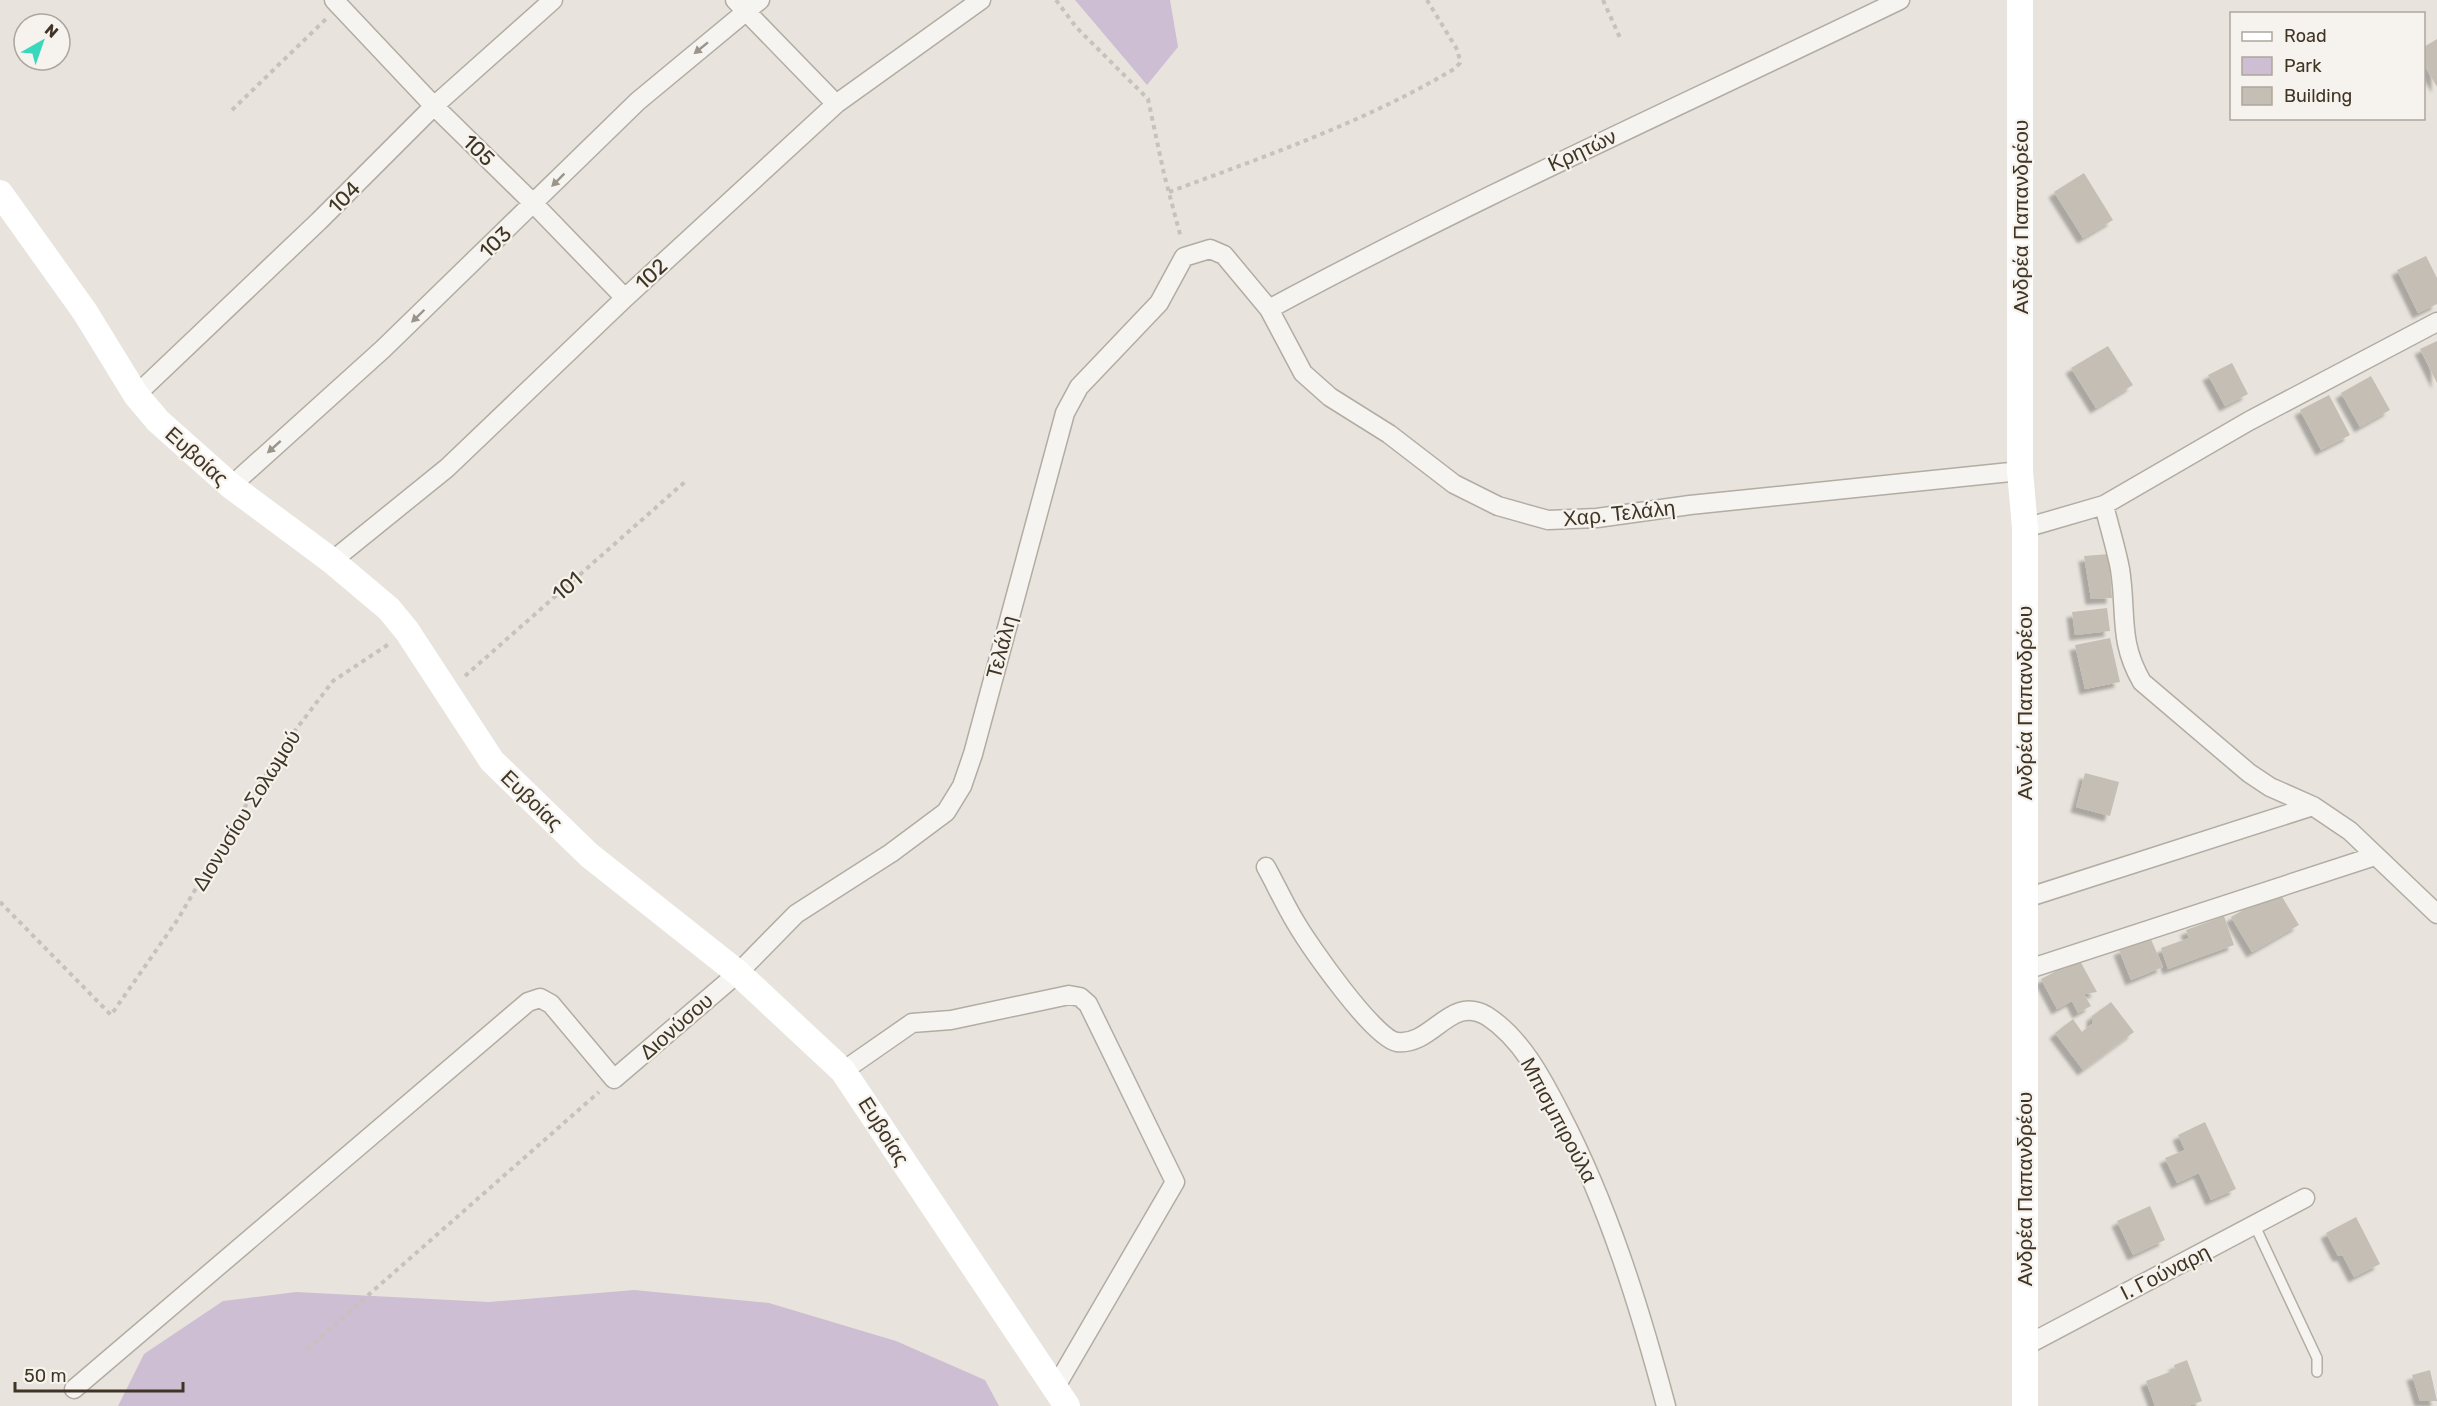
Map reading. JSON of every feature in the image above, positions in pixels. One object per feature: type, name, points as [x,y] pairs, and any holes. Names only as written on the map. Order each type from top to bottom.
[{"type":"street","name":"104","points":[[136,395],[319,221],[434,106],[553,0]]},
{"type":"street","name":"102","points":[[332,561],[447,468],[625,298],[836,104],[981,0]]},
{"type":"street","name":"Κρητών","points":[[1269,309],[1392,243],[1541,169],[1900,0]]},
{"type":"street","name":"Ανδρέα Παπανδρέου","points":[[2020,0],[2020,471],[2025,528],[2023,899],[2025,1406]]},
{"type":"street","name":"105","points":[[340,2],[434,106],[625,298]]},
{"type":"street","points":[[747,4],[836,104]]},
{"type":"street","name":"103","points":[[231,486],[383,349],[638,100],[747,4]]},
{"type":"street","name":"Ευβοίας","points":[[4,204],[85,312],[136,395],[195,456],[231,486],[332,561],[389,609],[407,632],[492,761],[524,794],[589,855],[738,973],[843,1071],[1061,1397]]},
{"type":"street","name":"Χαρ. Τελάλη","points":[[1184,257],[1210,249],[1220,252],[1269,309],[1303,373],[1330,397],[1389,434],[1454,484],[1498,506],[1548,520],[1598,518],[1690,505],[2020,471]]},
{"type":"street","name":"Τελάλη","points":[[738,973],[796,914],[923,831],[946,812],[955,800],[973,754],[1065,413],[1079,387],[1159,303],[1184,257]]},
{"type":"street","points":[[2025,528],[2104,505],[2249,421],[2437,322]]},
{"type":"street","points":[[2104,505],[2120,570],[2125,641],[2131,662],[2142,682],[2249,773],[2270,787],[2313,806],[2350,831],[2437,914]]},
{"type":"street","points":[[2023,899],[2313,806]]},
{"type":"street","points":[[2023,970],[2375,856]]},
{"type":"street","name":"Μπισμπιρούλα","points":[[1266,867],[1296,924],[1340,986],[1378,1030],[1395,1042],[1406,1042],[1424,1034],[1461,1010],[1475,1010],[1506,1032],[1521,1048],[1547,1089],[1580,1151],[1614,1233],[1666,1406]]},
{"type":"street","name":"Διονύσου","points":[[614,1079],[738,973]]},
{"type":"street","points":[[843,1071],[912,1023],[951,1020],[1069,996],[1080,997],[1088,1004],[1175,1182],[1061,1397]]},
{"type":"street","points":[[74,1389],[528,1002],[540,998],[551,1004],[614,1079]]},
{"type":"street","name":"Ι. Γούναρη","points":[[2025,1346],[2305,1198]]},
{"type":"lane","points":[[2254,1226],[2317,1358],[2317,1372]]},
{"type":"path","points":[[1056,0],[1076,27],[1148,99],[1184,257]]},
{"type":"path","points":[[1169,192],[1294,146],[1434,81],[1460,63],[1458,51],[1427,0]]},
{"type":"path","points":[[1603,0],[1621,40]]},
{"type":"path","points":[[232,110],[340,2]]},
{"type":"path","name":"101","points":[[447,692],[687,480]]},
{"type":"path","name":"Διονυσίου Σολωμού","points":[[0,902],[111,1015],[178,920],[233,825],[294,732],[326,690],[333,681],[407,632]]},
{"type":"path","points":[[307,1349],[614,1079]]},
{"type":"green space","points":[[1075,0],[1170,0],[1178,47],[1147,85]]},
{"type":"green space","points":[[634,1290],[769,1303],[896,1341],[985,1380],[999,1406],[118,1406],[144,1354],[223,1301],[296,1292],[489,1302]]},
{"type":"building","points":[[2437,39],[2437,87],[2425,67],[2425,46]]},
{"type":"building","points":[[2084,173],[2113,220],[2083,238],[2054,192]]},
{"type":"building","points":[[2426,256],[2437,278],[2437,304],[2418,313],[2397,270]]},
{"type":"building","points":[[2437,341],[2437,383],[2420,349]]},
{"type":"building","points":[[2108,346],[2133,385],[2096,408],[2071,368]]},
{"type":"building","points":[[2232,363],[2248,394],[2225,406],[2208,375]]},
{"type":"building","points":[[2371,376],[2390,410],[2360,427],[2341,393]]},
{"type":"building","points":[[2329,395],[2350,435],[2321,450],[2300,410]]},
{"type":"building","points":[[2109,554],[2112,598],[2091,599],[2084,556]]},
{"type":"building","points":[[2107,608],[2110,631],[2075,635],[2072,612]]},
{"type":"building","points":[[2110,638],[2120,682],[2085,689],[2075,645]]},
{"type":"building","points":[[2085,773],[2119,782],[2110,816],[2076,807]]},
{"type":"building","points":[[2278,890],[2299,925],[2252,952],[2231,917]]},
{"type":"building","points":[[2224,916],[2234,945],[2168,969],[2161,948],[2189,938],[2186,930]]},
{"type":"building","points":[[2150,937],[2163,967],[2131,980],[2119,950]]},
{"type":"building","points":[[2079,959],[2097,992],[2084,994],[2091,1006],[2078,1013],[2072,1001],[2057,1009],[2041,979]]},
{"type":"building","points":[[2111,1002],[2134,1032],[2083,1070],[2055,1033],[2073,1019],[2082,1032],[2092,1024],[2092,1016]]},
{"type":"building","points":[[2205,1122],[2236,1189],[2211,1200],[2199,1173],[2177,1183],[2165,1158],[2185,1150],[2178,1135]]},
{"type":"building","points":[[2150,1206],[2165,1240],[2133,1255],[2117,1221]]},
{"type":"building","points":[[2356,1217],[2380,1264],[2354,1277],[2343,1256],[2338,1256],[2326,1233]]},
{"type":"building","points":[[2187,1360],[2202,1401],[2188,1406],[2155,1406],[2146,1381],[2175,1370],[2174,1365]]},
{"type":"building","points":[[2430,1370],[2437,1401],[2420,1401],[2412,1375]]}]
